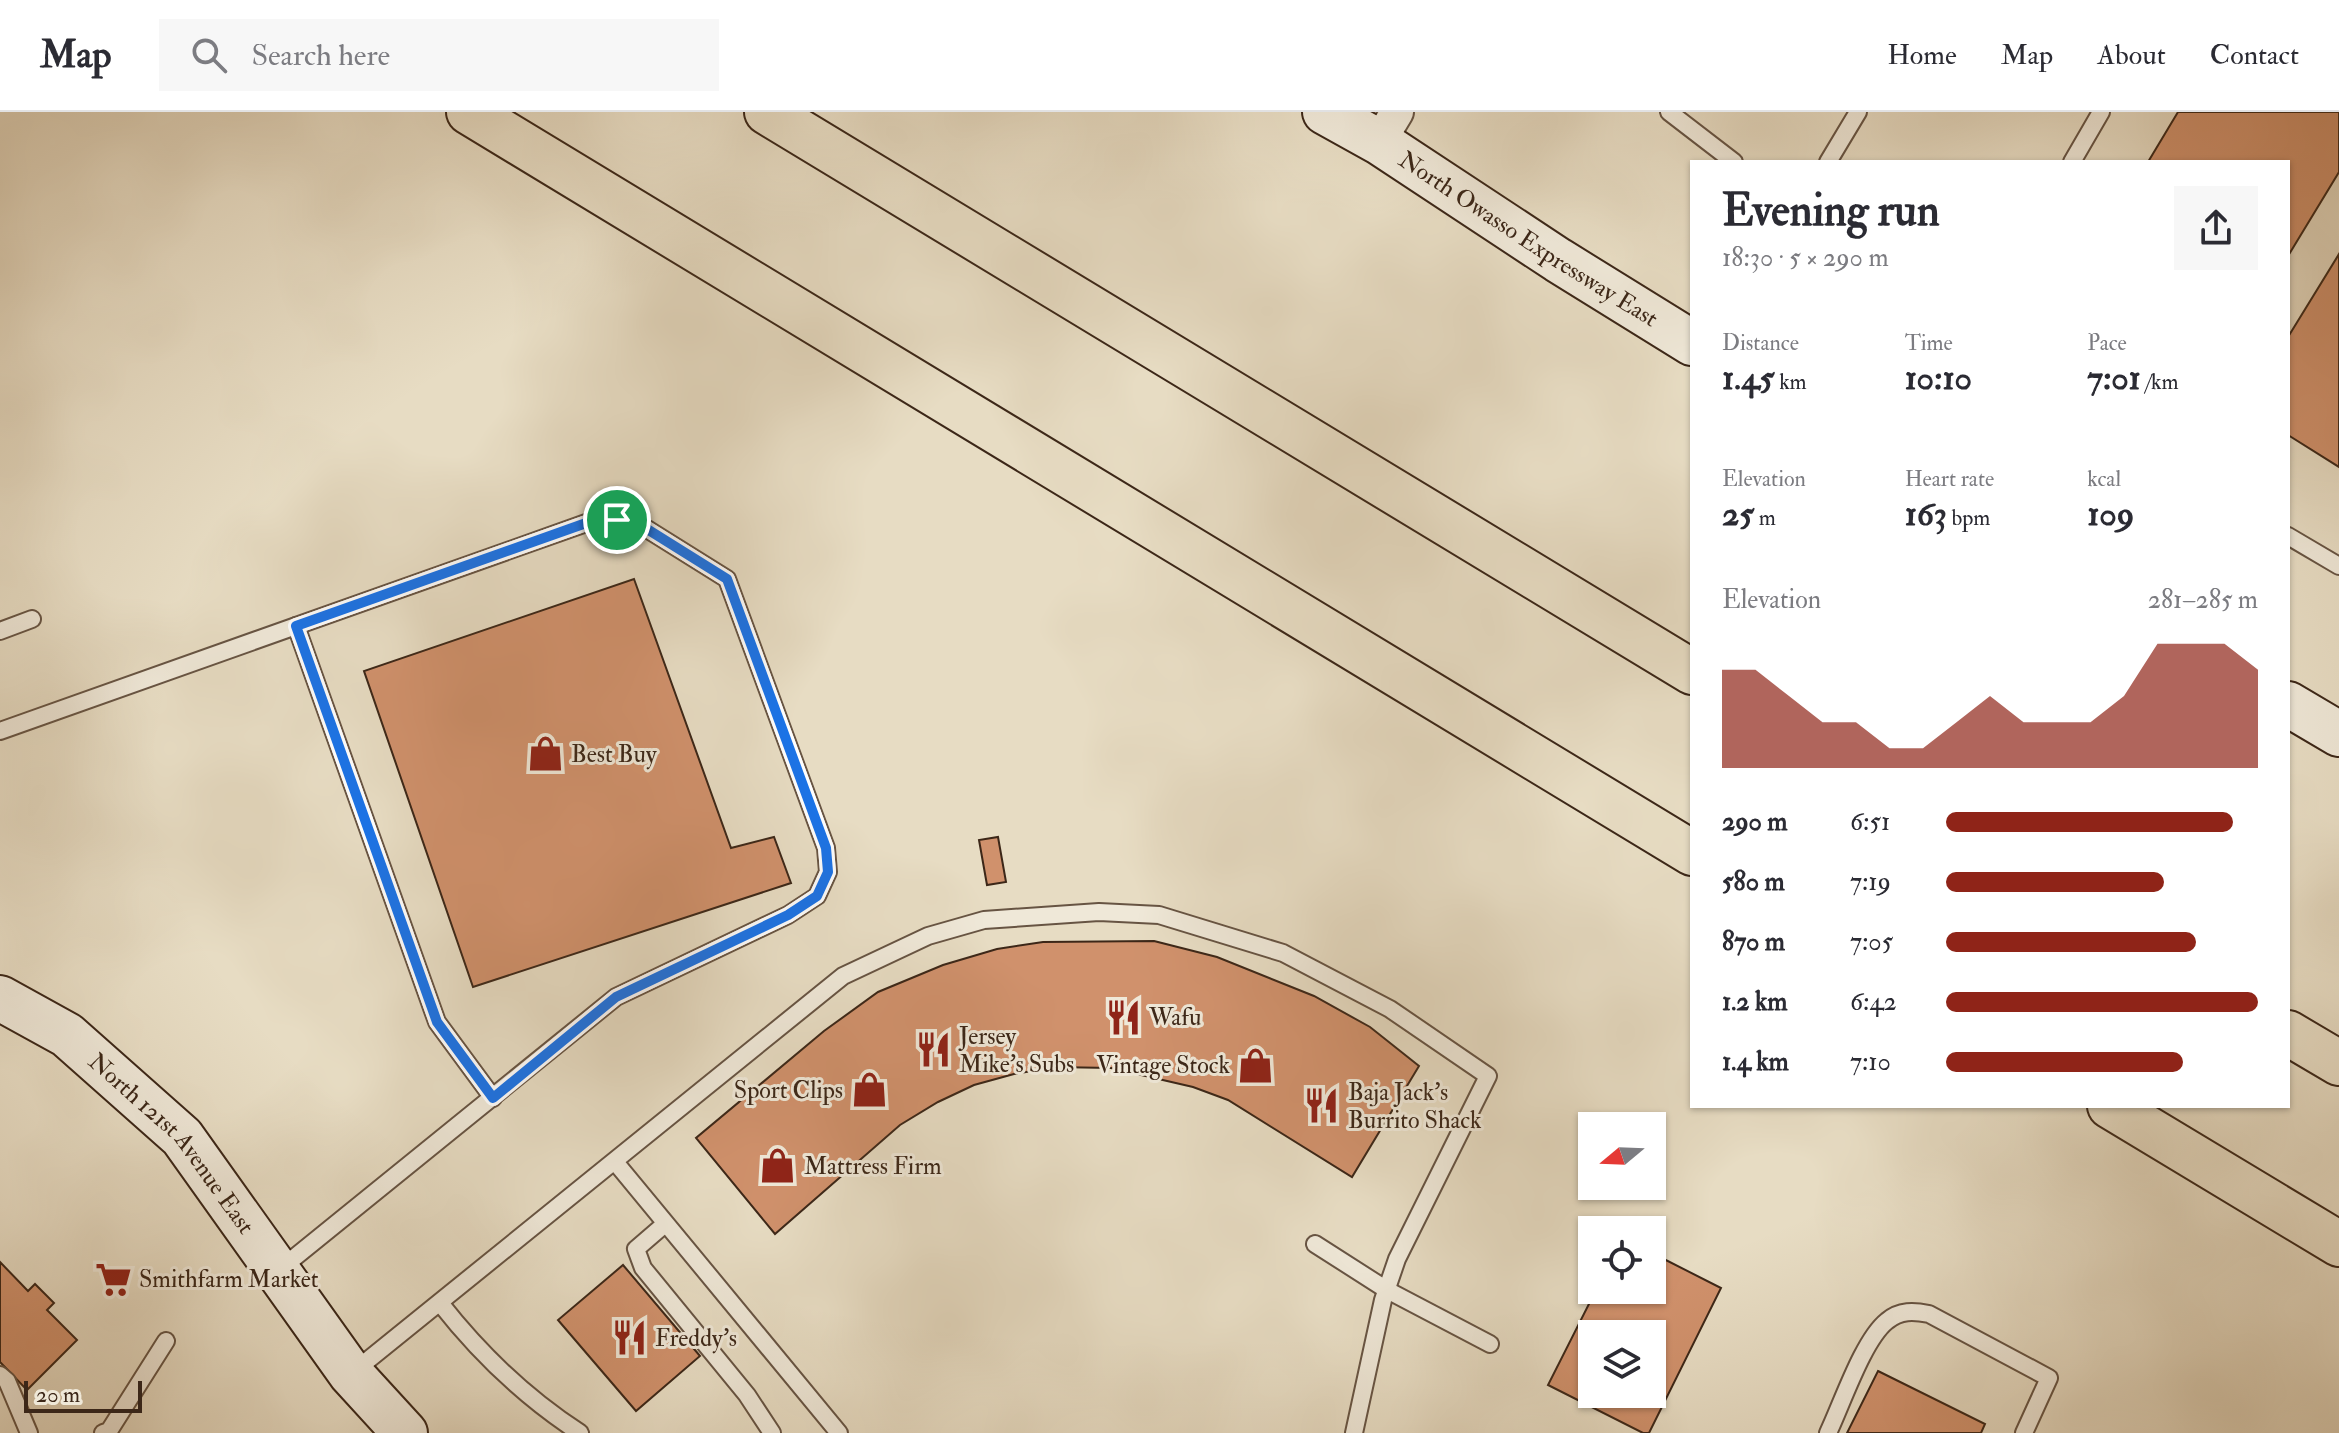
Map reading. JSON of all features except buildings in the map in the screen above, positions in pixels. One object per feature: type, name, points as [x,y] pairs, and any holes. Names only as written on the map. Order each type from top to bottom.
[{"type":"highway","points":[[469,112],[1690,852]]},
{"type":"highway","points":[[767,112],[1690,671]]},
{"type":"highway","points":[[2290,1034],[2339,1063]]},
{"type":"highway","points":[[2113,1108],[2339,1244]]},
{"type":"street","name":"North Owasso Expressway East","points":[[1325,112],[1388,127],[1558,260],[1690,342]]},
{"type":"street","points":[[2290,705],[2339,734]]},
{"type":"street","name":"North 121st Avenue East","points":[[0,998],[67,1035],[182,1137],[351,1374],[405,1433]]},
{"type":"lane","points":[[1669,112],[1731,160]]},
{"type":"lane","points":[[1829,160],[1858,112]]},
{"type":"lane","points":[[2073,160],[2101,112]]},
{"type":"lane","points":[[0,731],[589,522],[617,520],[647,529],[727,579],[826,848],[828,872],[817,896],[788,915],[616,997],[279,1270]]},
{"type":"lane","points":[[2290,537],[2339,566]]},
{"type":"lane","points":[[0,631],[32,619]]},
{"type":"lane","points":[[296,626],[437,1022],[493,1098]]},
{"type":"lane","points":[[351,1374],[616,1163],[843,976],[895,951],[984,920],[1099,912],[1159,915],[1283,953],[1390,1009],[1488,1076],[1397,1259],[1354,1433]]},
{"type":"lane","points":[[616,1163],[839,1433]]},
{"type":"lane","points":[[665,1224],[636,1249],[643,1268],[747,1395],[772,1433]]},
{"type":"lane","points":[[1315,1244],[1387,1290],[1490,1344]]},
{"type":"lane","points":[[440,1303],[468,1339],[541,1408],[580,1433]]},
{"type":"lane","points":[[1828,1433],[1868,1347],[1887,1321],[1909,1311],[1929,1314],[2049,1378],[2024,1433]]},
{"type":"lane","points":[[103,1433],[109,1431],[166,1341]]},
{"type":"lane","points":[[0,1375],[7,1381],[29,1433]]},
{"type":"place","name":"Best Buy","points":[[545,754]]},
{"type":"place","name":"Wafu","points":[[1123,1017]]},
{"type":"place","name":"Jersey Mike's Subs","points":[[933,1050]]},
{"type":"place","name":"Vintage Stock","points":[[1256,1065]]},
{"type":"place","name":"Sport Clips","points":[[869,1090]]},
{"type":"place","name":"Baja Jack's Burrito Shack","points":[[1322,1106]]},
{"type":"place","name":"Mattress Firm","points":[[778,1166]]},
{"type":"place","name":"Smithfarm Market","points":[[113,1279]]},
{"type":"place","name":"Freddy's","points":[[629,1338]]},
{"type":"route","points":[[617,520],[647,529],[727,579],[826,848],[828,872],[817,896],[788,915],[616,997],[493,1098],[437,1022],[410,954],[296,626],[589,522],[617,520]]}]
